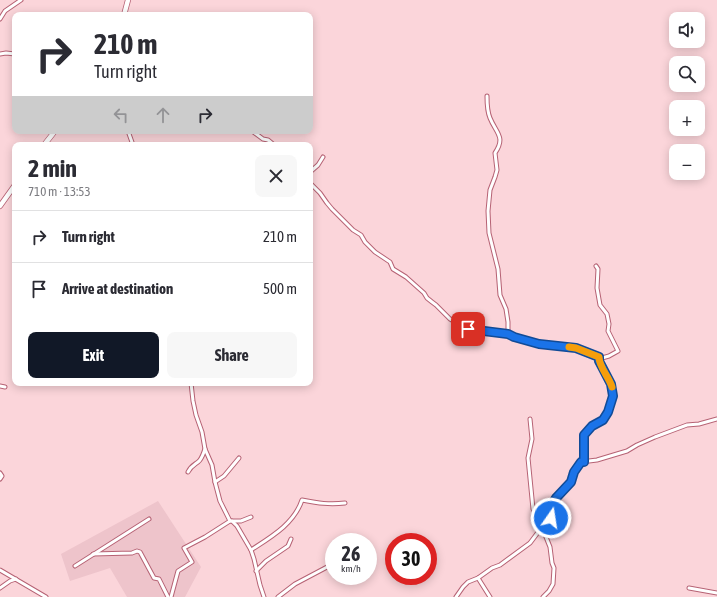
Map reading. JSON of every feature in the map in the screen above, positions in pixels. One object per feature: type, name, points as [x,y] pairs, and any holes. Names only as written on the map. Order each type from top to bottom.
[{"type":"street","points":[[0,19],[5,11],[20,0]]},
{"type":"street","points":[[125,12],[128,0]]},
{"type":"street","points":[[0,54],[12,54]]},
{"type":"street","points":[[487,96],[490,119],[500,137],[499,147],[495,153],[497,170],[496,177],[490,190],[488,211],[489,233],[498,269],[500,295],[506,309],[508,334]]},
{"type":"street","points":[[46,142],[53,134]]},
{"type":"street","points":[[256,134],[270,142]]},
{"type":"street","points":[[313,169],[318,165],[323,156]]},
{"type":"street","points":[[313,186],[353,230],[361,235],[365,242],[375,252],[390,262],[394,269],[406,277],[424,293],[427,298],[450,319],[468,329],[508,334],[539,344],[576,348],[602,358],[609,356],[618,351],[608,331],[609,324],[607,314],[600,305],[597,288],[598,269],[596,266]]},
{"type":"street","points":[[0,206],[12,189]]},
{"type":"street","points":[[584,462],[584,435],[592,426],[603,420],[608,412],[613,396],[611,384],[599,361],[599,357]]},
{"type":"street","points":[[0,386],[4,387]]},
{"type":"street","points":[[191,386],[196,415],[202,432],[205,449],[212,465],[220,502],[231,521],[237,526],[251,550],[264,597]]},
{"type":"street","points":[[530,419],[532,439],[528,458],[533,509],[550,547],[554,568],[553,584],[543,597]]},
{"type":"street","points":[[456,597],[468,582],[500,565],[530,543],[542,527],[553,516],[555,506],[554,501],[571,482],[574,472],[581,462],[597,460],[627,451],[655,437],[687,425],[717,419]]},
{"type":"street","points":[[188,472],[192,466],[199,461],[205,449]]},
{"type":"street","points":[[215,482],[224,476],[239,458]]},
{"type":"street","points":[[0,473],[2,476],[0,479]]},
{"type":"street","points":[[251,550],[281,530],[294,516],[302,500],[332,505],[345,504]]},
{"type":"street","points":[[170,597],[178,571],[192,562],[184,548],[231,521],[241,521],[251,517]]},
{"type":"street","points":[[75,566],[150,519]]},
{"type":"street","points":[[256,571],[266,561],[288,546],[291,539]]},
{"type":"street","points":[[93,554],[140,552],[154,578],[159,579],[170,597]]},
{"type":"street","points":[[278,597],[295,584],[325,568]]},
{"type":"street","points":[[0,570],[46,597]]},
{"type":"street","points":[[478,578],[490,597]]},
{"type":"street","points":[[0,588],[16,579]]},
{"type":"street","points":[[689,588],[717,593]]},
{"type":"shaded area","points":[[158,501],[201,567],[185,597],[127,597],[110,568],[70,581],[61,554]]},
{"type":"slow traffic","points":[[569,347],[576,348],[599,357],[599,361],[612,387]]},
{"type":"route","points":[[468,329],[508,334],[539,344],[576,348],[599,357],[599,361],[611,384],[613,396],[608,412],[603,420],[592,426],[584,435],[584,462],[581,462],[574,472],[571,482],[554,501],[555,510],[551,518]]}]
